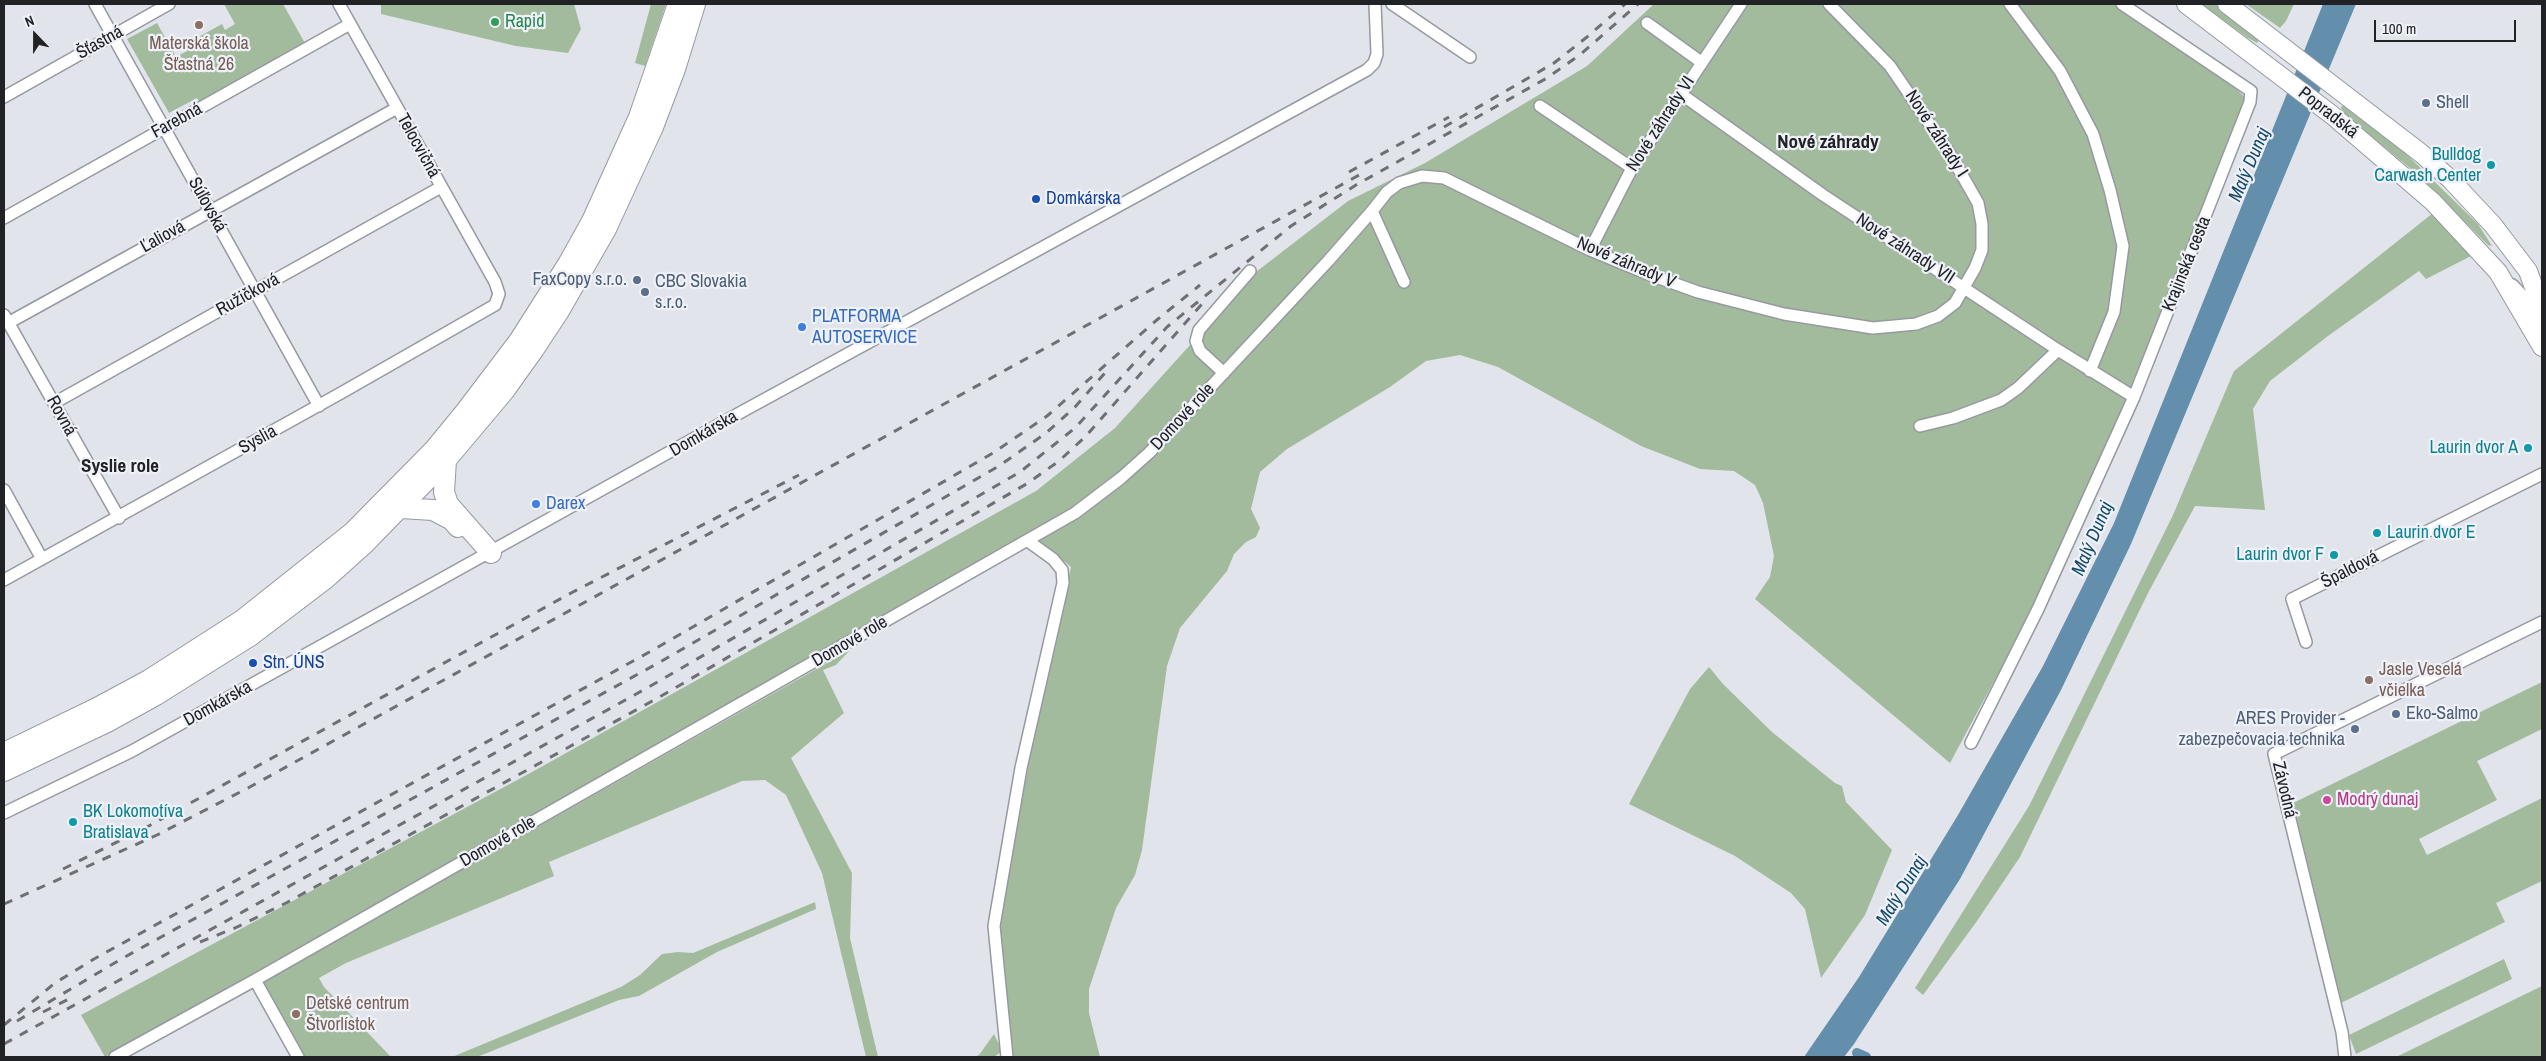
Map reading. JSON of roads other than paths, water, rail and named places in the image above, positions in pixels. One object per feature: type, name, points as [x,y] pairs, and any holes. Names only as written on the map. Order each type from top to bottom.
[{"type":"highway","points":[[4,753],[97,708],[149,680],[242,621],[353,532],[434,450],[519,341],[563,272],[592,221],[640,117],[678,4]]},
{"type":"highway","points":[[4,771],[107,722],[204,667],[283,612],[318,584],[402,508],[446,460],[504,391],[534,349],[559,311],[606,229],[653,128],[695,4]]},
{"type":"highway","points":[[446,460],[444,492],[448,504],[488,554]]},
{"type":"highway","points":[[402,508],[423,508],[441,513],[452,520],[488,554]]},
{"type":"main road","name":"Popradská","points":[[2186,4],[2332,115],[2433,202],[2498,272]]},
{"type":"main road","name":"Popradská","points":[[2227,4],[2422,154],[2450,179],[2493,226],[2528,271],[2542,310]]},
{"type":"main road","points":[[2498,272],[2542,347]]},
{"type":"street","name":"Súľovská","points":[[95,4],[117,34],[164,129],[319,406]]},
{"type":"street","name":"Šťastná","points":[[4,98],[169,4]]},
{"type":"street","name":"Telocvičná","points":[[339,4],[497,288]]},
{"type":"street","name":"Domkárska","points":[[4,813],[132,751],[745,410],[1367,70],[1374,63],[1377,54],[1375,4]]},
{"type":"street","points":[[1392,4],[1470,56]]},
{"type":"street","name":"Nové záhrady VI","points":[[1590,250],[1632,168],[1700,62],[1741,4]]},
{"type":"street","name":"Nové záhrady I","points":[[1829,4],[1890,66],[1950,154],[1978,202],[1982,250],[1965,288]]},
{"type":"street","points":[[2010,4],[2060,72],[2093,134],[2123,246],[2114,312],[2090,371]]},
{"type":"street","name":"Krajinská cesta","points":[[1971,743],[2038,609],[2134,397],[2247,115],[2251,91],[2122,4]]},
{"type":"street","points":[[1647,23],[1700,62]]},
{"type":"street","name":"Farebná","points":[[4,218],[350,24]]},
{"type":"street","name":"Nové záhrady VII","points":[[1681,94],[1823,195],[2090,371],[2134,397]]},
{"type":"street","points":[[1540,106],[1632,168]]},
{"type":"street","name":"Ľaliová","points":[[6,319],[210,211],[398,108]]},
{"type":"street","name":"Nové záhrady V","points":[[1372,212],[1387,192],[1399,182],[1422,176],[1436,177],[1453,182],[1590,250],[1698,292],[1784,314],[1873,328],[1906,326],[1930,320],[1955,303],[1965,288]]},
{"type":"street","name":"Ružičková","points":[[54,403],[441,187]]},
{"type":"street","points":[[1372,212],[1404,282]]},
{"type":"street","name":"Domové role","points":[[115,1057],[255,980],[1075,513],[1122,478],[1149,454],[1372,212]]},
{"type":"street","points":[[1224,374],[1200,351],[1196,341],[1199,330],[1250,271]]},
{"type":"street","name":"Popradská","points":[[2528,271],[2542,290]]},
{"type":"street","name":"Popradská","points":[[2498,272],[2542,320]]},
{"type":"street","name":"Syslia","points":[[4,580],[119,518],[491,309],[498,300],[497,288]]},
{"type":"street","name":"Rovná","points":[[6,319],[119,518]]},
{"type":"street","points":[[1920,426],[1953,418],[2001,400],[2018,388],[2058,350]]},
{"type":"street","name":"Špaldová","points":[[2306,642],[2292,599],[2542,474]]},
{"type":"street","points":[[4,490],[42,559]]},
{"type":"street","points":[[1006,1057],[994,926],[1021,768],[1063,583],[1062,570],[1028,541]]},
{"type":"street","name":"Závodná","points":[[2345,1057],[2342,1032],[2274,754],[2542,622]]},
{"type":"street","points":[[255,980],[298,1057]]},
{"type":"water","points":[[2323,4],[2356,4],[2131,544],[2061,690],[1960,879],[1854,1044],[1844,1057],[1804,1057],[1859,977],[1958,815],[2043,666],[2114,523]]},
{"type":"waterway","points":[[1857,1053],[1866,1057]]},
{"type":"railway","points":[[1444,127],[1554,63],[1625,4]]},
{"type":"railway","points":[[4,1044],[647,688],[1020,472],[1075,428],[1167,327],[1291,226],[1356,185],[1547,78],[1581,54],[1638,4]]},
{"type":"railway","points":[[1349,172],[1449,117]]},
{"type":"railway","points":[[4,904],[157,835],[248,788],[1361,174]]},
{"type":"railway","points":[[4,1025],[55,983],[94,959],[653,650],[993,453],[1047,416],[1200,285]]},
{"type":"railway","points":[[200,942],[235,928],[286,903],[656,699],[1028,483],[1059,461],[1085,437],[1202,304]]},
{"type":"railway","points":[[17,1021],[123,958],[660,662],[999,466],[1046,433],[1075,407],[1105,373]]},
{"type":"railway","points":[[63,869],[147,827],[571,593],[799,475]]},
{"type":"railway","points":[[43,1012],[75,996]]},
{"type":"place","name":"Rapid","points":[[495,22]]},
{"type":"place","name":"Materská škola Šťastná 26","points":[[199,25]]},
{"type":"place","name":"Shell","points":[[2426,103]]},
{"type":"place","name":"Bulldog Carwash Center","points":[[2491,165]]},
{"type":"place","name":"Domkárska","points":[[1036,199]]},
{"type":"place","name":"FaxCopy s.r.o.","points":[[637,280]]},
{"type":"place","name":"CBC Slovakia s.r.o.","points":[[645,292]]},
{"type":"place","name":"PLATFORMA AUTOSERVICE","points":[[802,327]]},
{"type":"place","name":"Laurin dvor A","points":[[2528,448]]},
{"type":"place","name":"Darex","points":[[536,504]]},
{"type":"place","name":"Laurin dvor E","points":[[2377,533]]},
{"type":"place","name":"Laurin dvor F","points":[[2334,555]]},
{"type":"place","name":"Stn. ÚNS","points":[[253,663]]},
{"type":"place","name":"Jasle Veselá včielka","points":[[2369,680]]},
{"type":"place","name":"Eko-Salmo","points":[[2396,714]]},
{"type":"place","name":"ARES Provider - zabezpečovacia technika","points":[[2355,729]]},
{"type":"place","name":"Modrý dunaj","points":[[2327,800]]},
{"type":"place","name":"BK Lokomotíva Bratislava","points":[[73,822]]},
{"type":"place","name":"Detské centrum Štvorlístok","points":[[296,1014]]},
{"type":"district","name":"Nové záhrady","points":[[1828,143]]},
{"type":"district","name":"Syslie role","points":[[120,467]]},
{"type":"water label","name":"Malý Dunaj","points":[[2250,165]]},
{"type":"water label","name":"Malý Dunaj","points":[[2093,539]]},
{"type":"water label","name":"Malý Dunaj","points":[[1902,891]]}]
